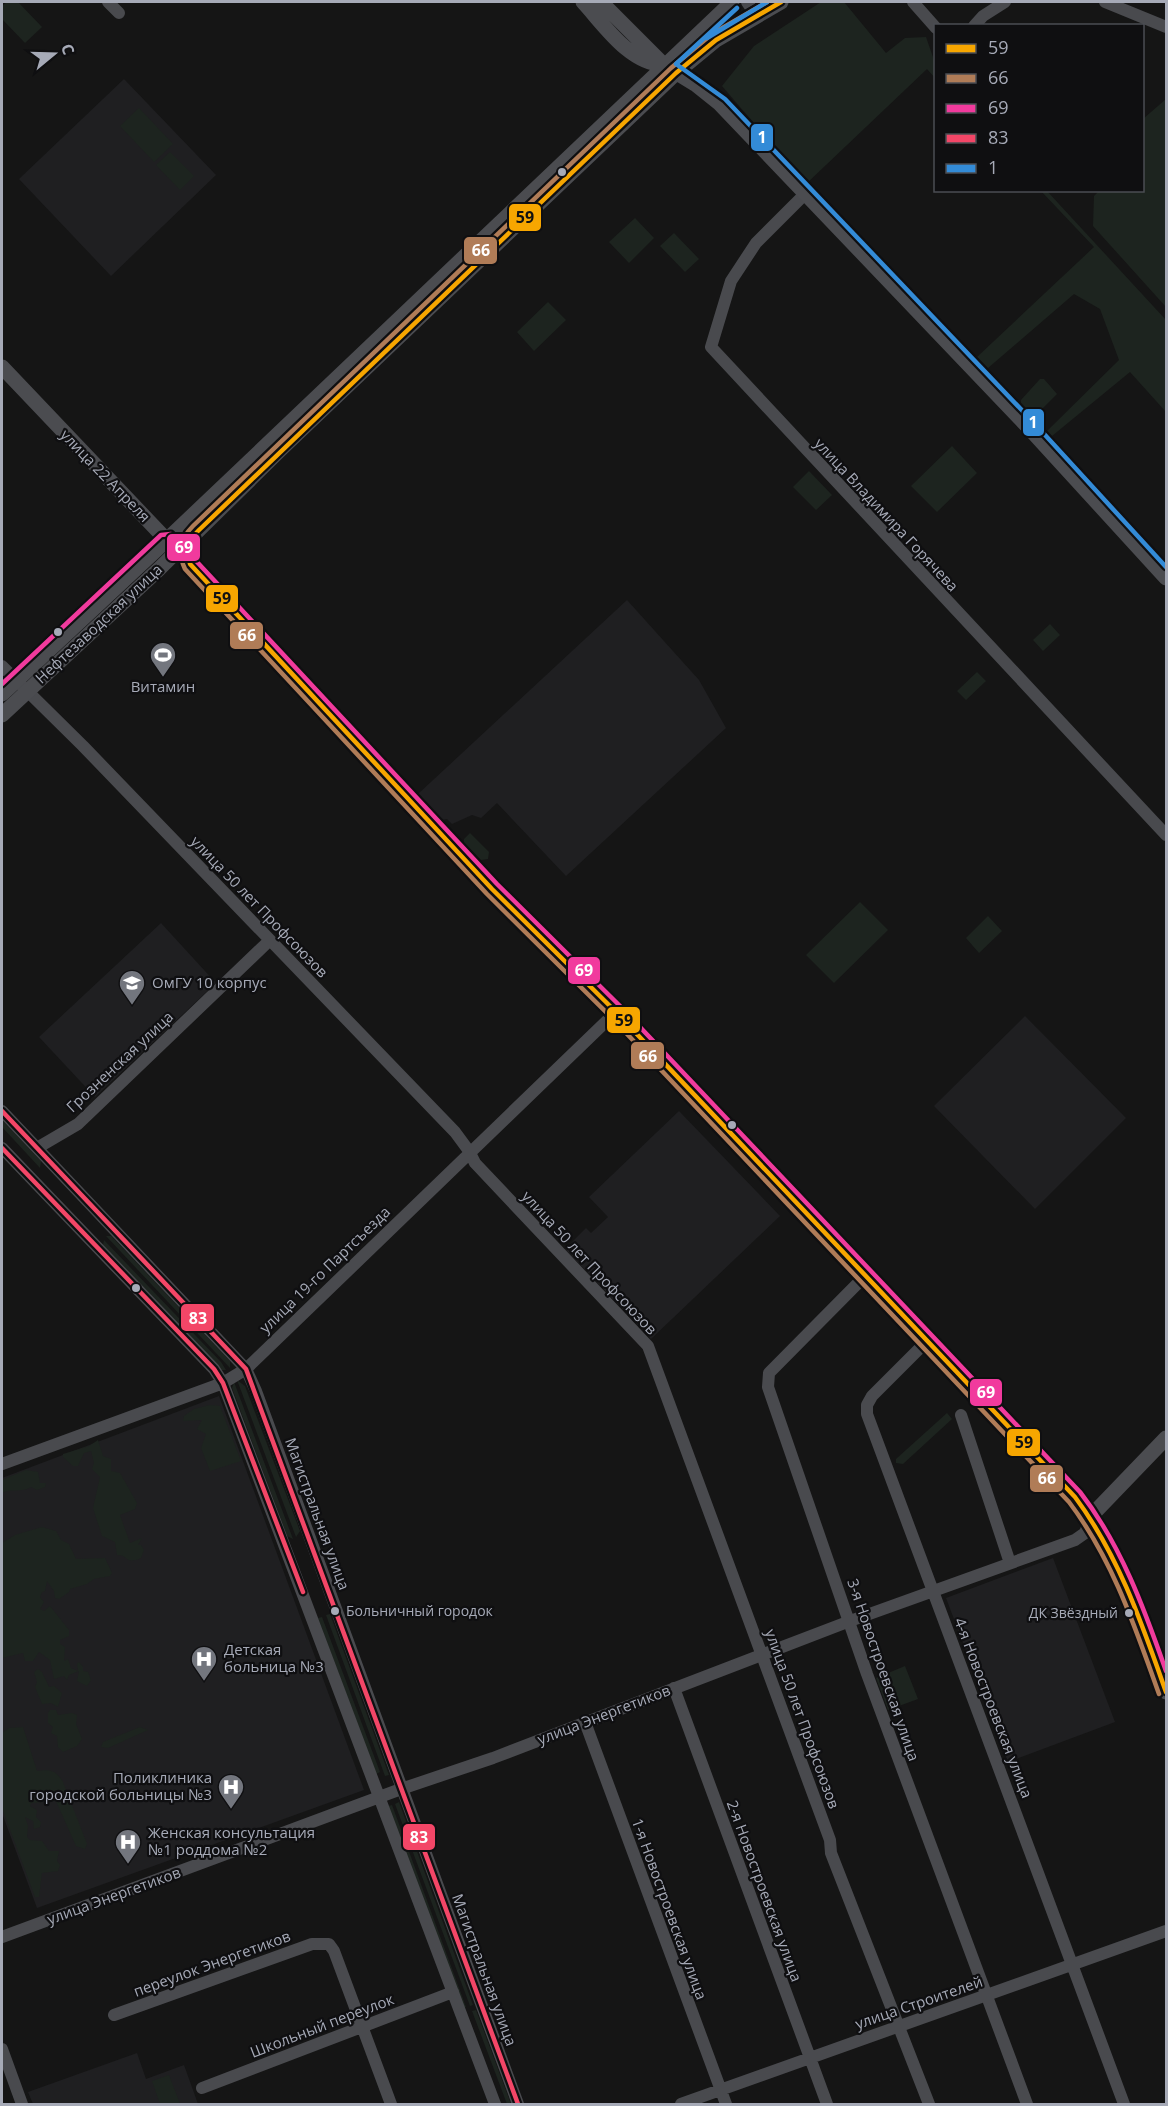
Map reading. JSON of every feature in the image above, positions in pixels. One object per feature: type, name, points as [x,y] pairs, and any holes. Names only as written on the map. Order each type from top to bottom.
[{"type":"main road","points":[[583,2],[632,54],[649,64],[670,69]]},
{"type":"main road","points":[[600,2],[670,69],[695,84],[720,104],[1022,421],[1167,578]]},
{"type":"main road","name":"Нефтезаводская улица","points":[[2,715],[21,686],[177,541],[670,69],[732,2]]},
{"type":"main road","name":"Нефтезаводская улица","points":[[670,69],[781,2]]},
{"type":"main road","name":"улица 22 Апреля","points":[[2,367],[153,526],[177,541],[190,564],[492,889],[616,1012],[928,1340],[1091,1516],[1114,1559],[1167,1692]]},
{"type":"main road","points":[[153,526],[157,538],[158,559],[190,564]]},
{"type":"main road","name":"Нефтезаводская улица","points":[[2,694],[21,686]]},
{"type":"main road","name":"улица Энергетиков","points":[[1091,1516],[1167,1438]]},
{"type":"street","points":[[108,2],[119,13]]},
{"type":"street","points":[[747,2],[756,15]]},
{"type":"street","points":[[913,2],[934,26]]},
{"type":"street","points":[[976,24],[982,16],[1005,2]]},
{"type":"street","points":[[1105,2],[1167,27]]},
{"type":"street","name":"улица Владимира Горячева","points":[[805,194],[756,243],[731,281],[711,347],[1167,835]]},
{"type":"street","name":"улица 50 лет Профсоюзов","points":[[2,666],[83,746],[270,940],[469,1150],[475,1163],[648,1346],[763,1654],[830,1840],[831,1853],[929,2104]]},
{"type":"street","name":"Грозненская улица","points":[[37,1148],[78,1124],[270,940]]},
{"type":"street","name":"улица 19-го Партсъезда","points":[[2,1464],[224,1383],[246,1369],[469,1150],[616,1012]]},
{"type":"street","name":"Магистральная улица","points":[[2,1111],[246,1369],[518,2104]]},
{"type":"street","points":[[2,1148],[214,1369],[224,1383],[495,2104]]},
{"type":"street","name":"3-я Новостроевская улица","points":[[866,1275],[769,1373],[767,1379],[783,1434],[850,1621],[1027,2104]]},
{"type":"street","name":"4-я Новостроевская улица","points":[[928,1340],[872,1396],[867,1405],[867,1414],[1124,2104]]},
{"type":"street","points":[[961,1415],[1010,1563]]},
{"type":"street","name":"улица Энергетиков","points":[[2,1938],[1075,1539],[1085,1533],[1091,1516]]},
{"type":"street","name":"2-я Новостроевская улица","points":[[674,1688],[827,2104]]},
{"type":"street","name":"1-я Новостроевская улица","points":[[585,1722],[726,2104]]},
{"type":"street","name":"улица Строителей","points":[[681,2104],[1167,1931]]},
{"type":"street","name":"переулок Энергетиков","points":[[114,2015],[321,1942],[329,1944],[334,1950],[362,2026]]},
{"type":"street","name":"Школьный переулок","points":[[202,2088],[453,1992]]},
{"type":"street","points":[[362,2026],[390,2104]]},
{"type":"street","points":[[2,2049],[22,2104]]},
{"type":"shaded area","points":[[7,2],[18,2],[42,27],[25,43],[2,19],[2,6]]},
{"type":"shaded area","points":[[821,2],[844,2],[886,53],[905,38],[926,37],[934,60],[934,77],[927,69],[806,184],[722,86],[754,46]]},
{"type":"shaded area","points":[[124,79],[216,175],[111,276],[19,179]]},
{"type":"shaded area","points":[[1166,99],[1166,307],[1093,226],[1094,196],[1098,192],[1144,192],[1144,118]]},
{"type":"shaded area","points":[[139,108],[173,144],[154,162],[120,126]]},
{"type":"shaded area","points":[[170,152],[194,176],[180,190],[156,165]]},
{"type":"shaded area","points":[[1042,192],[1048,192],[1166,320],[1166,412],[1130,372],[1052,436],[1047,431],[1119,360],[1100,309],[1074,294],[988,368],[977,357],[1094,247]]},
{"type":"shaded area","points":[[635,218],[654,238],[629,263],[609,242]]},
{"type":"shaded area","points":[[674,233],[699,259],[685,272],[660,246]]},
{"type":"shaded area","points":[[548,302],[566,320],[534,351],[517,332]]},
{"type":"shaded area","points":[[1040,379],[1044,379],[1057,394],[1039,412],[1029,413],[1021,407],[1021,400]]},
{"type":"shaded area","points":[[952,446],[977,473],[937,512],[911,486]]},
{"type":"shaded area","points":[[809,471],[832,495],[816,510],[793,487]]},
{"type":"shaded area","points":[[627,600],[699,680],[726,728],[566,876],[497,803],[481,818],[472,815],[452,824],[447,819],[442,820],[418,794]]},
{"type":"shaded area","points":[[1050,624],[1060,635],[1043,651],[1033,640]]},
{"type":"shaded area","points":[[977,672],[986,681],[966,700],[957,691]]},
{"type":"shaded area","points":[[470,833],[489,852],[488,859],[481,860],[464,843],[464,839]]},
{"type":"shaded area","points":[[860,902],[888,930],[834,983],[806,955]]},
{"type":"shaded area","points":[[988,916],[1002,931],[979,953],[966,938]]},
{"type":"shaded area","name":"ОмГУ 10 корпус","points":[[161,923],[216,983],[95,1097],[39,1037]]},
{"type":"shaded area","points":[[1025,1016],[1126,1118],[1035,1209],[934,1106]]},
{"type":"shaded area","points":[[679,1111],[780,1216],[651,1339],[565,1249],[586,1228],[591,1233],[608,1217],[589,1197]]},
{"type":"shaded area","points":[[2,1120],[41,1161],[40,1168],[2,1127]]},
{"type":"shaded area","points":[[106,1236],[111,1236],[115,1240],[230,1361],[230,1368]]},
{"type":"shaded area","points":[[104,1240],[221,1362],[226,1370],[220,1370],[103,1245]]},
{"type":"shaded area","points":[[237,1380],[245,1386],[300,1531],[296,1537]]},
{"type":"shaded area","points":[[234,1382],[293,1539],[287,1536],[232,1388]]},
{"type":"shaded area","name":"Больничный городок","points":[[219,1396],[364,1790],[37,1908],[2,1813],[2,1478]]},
{"type":"shaded area","points":[[210,1405],[220,1406],[241,1461],[210,1471],[201,1448],[206,1434],[197,1429],[202,1420],[183,1421],[184,1416],[194,1409]]},
{"type":"shaded area","points":[[947,1413],[952,1419],[903,1464],[896,1463],[896,1459]]},
{"type":"shaded area","points":[[98,1440],[103,1456],[111,1459],[111,1471],[120,1473],[137,1503],[135,1509],[120,1515],[130,1543],[142,1538],[138,1545],[141,1545],[144,1550],[141,1558],[136,1560],[117,1555],[115,1542],[102,1536],[93,1508],[100,1477],[92,1469],[94,1463],[91,1451],[84,1453],[78,1466],[73,1466],[63,1457],[63,1454],[89,1446]]},
{"type":"shaded area","points":[[26,1470],[38,1472],[40,1483],[46,1483],[45,1487],[37,1490],[31,1487],[2,1493],[2,1480]]},
{"type":"shaded area","points":[[42,1527],[56,1531],[61,1540],[69,1544],[76,1559],[105,1558],[112,1573],[110,1576],[94,1579],[87,1584],[70,1589],[59,1599],[55,1598],[54,1591],[47,1581],[45,1591],[40,1597],[44,1602],[40,1609],[44,1611],[50,1606],[69,1630],[69,1636],[60,1640],[60,1644],[65,1647],[64,1661],[68,1659],[71,1668],[78,1671],[79,1662],[83,1671],[88,1672],[91,1680],[87,1686],[77,1681],[79,1671],[69,1675],[67,1680],[64,1676],[54,1679],[50,1660],[39,1652],[33,1661],[25,1661],[23,1653],[2,1658],[2,1543],[15,1535]]},
{"type":"shaded area","points":[[1053,1558],[1115,1722],[1008,1762],[946,1598]]},
{"type":"shaded area","points":[[330,1614],[389,1775],[385,1776],[326,1615]]},
{"type":"shaded area","points":[[322,1617],[380,1772],[376,1774],[318,1618]]},
{"type":"shaded area","points":[[905,1666],[918,1699],[888,1710],[876,1678]]},
{"type":"shaded area","points":[[38,1669],[42,1672],[49,1687],[54,1686],[62,1693],[58,1707],[51,1703],[42,1704],[35,1687],[37,1682],[34,1672]]},
{"type":"shaded area","points":[[50,1710],[56,1710],[58,1715],[72,1713],[77,1715],[76,1724],[82,1739],[77,1746],[63,1752],[58,1747],[57,1736],[51,1733],[53,1727],[48,1723]]},
{"type":"shaded area","points":[[23,1727],[37,1771],[52,1771],[63,1782],[87,1844],[85,1849],[76,1846],[56,1801],[31,1803],[30,1806],[37,1810],[36,1817],[41,1822],[40,1827],[34,1829],[33,1821],[25,1817],[28,1826],[27,1837],[30,1840],[42,1841],[49,1851],[59,1851],[58,1871],[42,1873],[39,1897],[35,1897],[2,1808],[2,1733],[9,1728]]},
{"type":"shaded area","points":[[140,1727],[148,1730],[108,1748],[101,1747],[103,1742]]},
{"type":"shaded area","points":[[399,1802],[473,2005],[470,2006],[395,1804]]},
{"type":"shaded area","points":[[392,1805],[466,2007],[464,2008],[388,1806]]},
{"type":"shaded area","points":[[476,2010],[511,2104],[507,2104],[472,2011]]},
{"type":"shaded area","points":[[137,2053],[146,2079],[184,2065],[198,2104],[33,2104],[28,2092]]},
{"type":"shaded area","points":[[169,2075],[180,2104],[160,2104],[152,2081]]},
{"type":"transit line","name":"66","points":[[767,2],[712,34],[671,68],[193,526],[181,546],[181,557],[185,569],[487,894],[611,1017],[1069,1502],[1085,1524],[1122,1595],[1159,1694]]},
{"type":"transit line","name":"1","points":[[707,38],[767,2]]},
{"type":"transit line","name":"59","points":[[781,2],[716,40],[676,73],[198,531],[190,542],[188,550],[190,564],[492,889],[616,1012],[1075,1497],[1091,1520],[1117,1567],[1166,1692]]},
{"type":"transit line","name":"1","points":[[737,8],[676,64],[725,99],[1035,424],[1166,567]]},
{"type":"transit line","name":"69","points":[[2,684],[161,535],[171,534],[497,884],[621,1007],[1080,1492],[1095,1512],[1119,1555],[1140,1601],[1166,1671]]},
{"type":"transit line","name":"83","points":[[2,1111],[246,1369],[518,2104]]},
{"type":"transit line","name":"83","points":[[2,1148],[214,1369],[223,1383],[303,1592]]},
{"type":"place","name":"Витамин","points":[[163,678]]},
{"type":"place","name":"ОмГУ 10 корпус","points":[[132,1006]]},
{"type":"place","name":"Больничный городок","points":[[335,1611]]},
{"type":"place","name":"ДК Звёздный","points":[[1129,1613]]},
{"type":"place","name":"Детская больница №3","points":[[204,1682]]},
{"type":"place","name":"Поликлиника городской больницы №3","points":[[231,1810]]},
{"type":"place","name":"Женская консультация №1 роддома №2","points":[[128,1865]]}]
